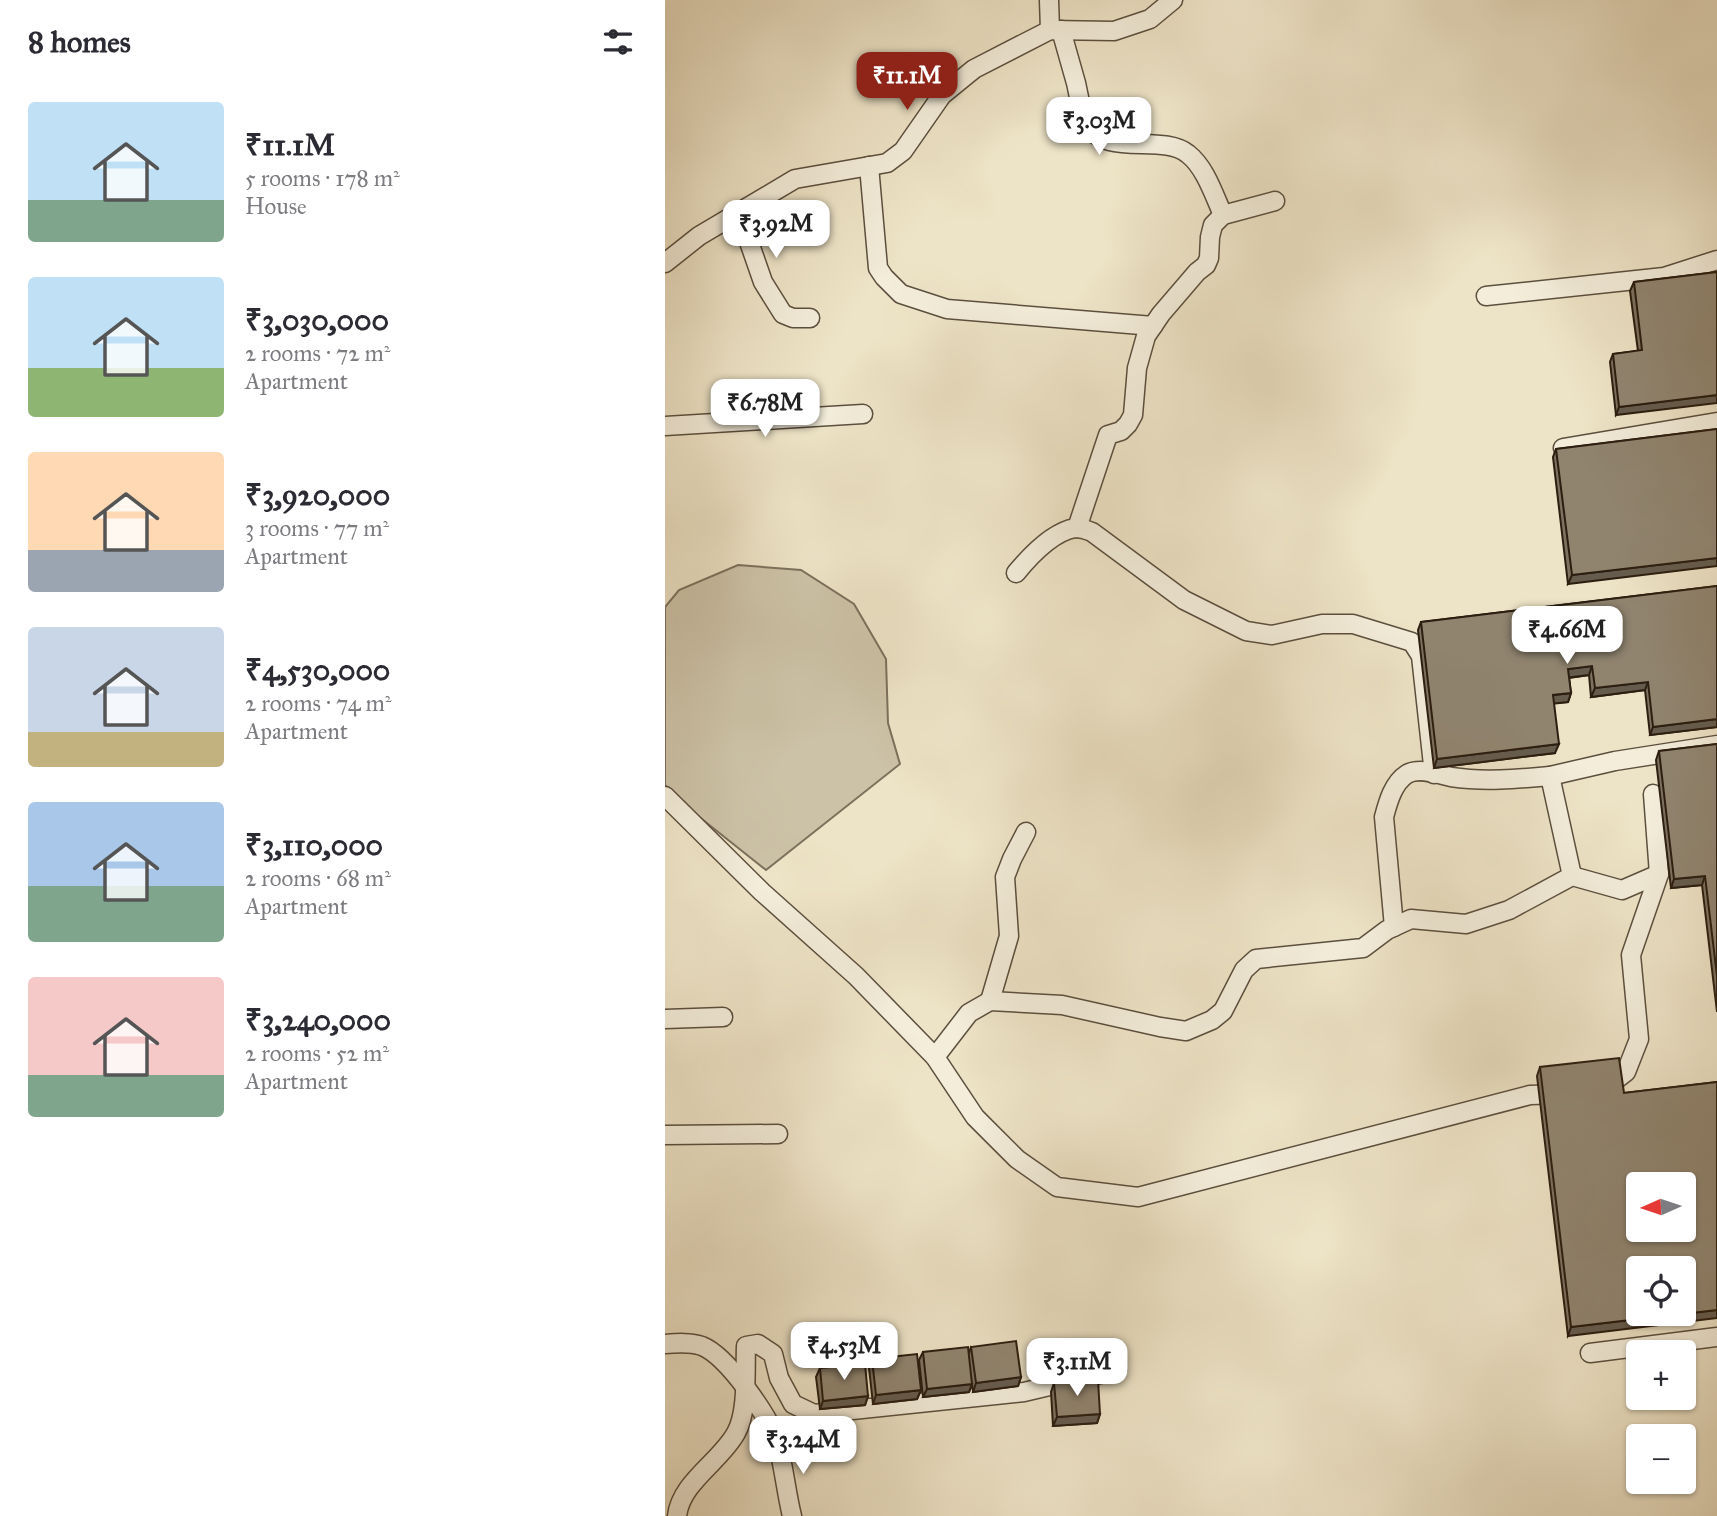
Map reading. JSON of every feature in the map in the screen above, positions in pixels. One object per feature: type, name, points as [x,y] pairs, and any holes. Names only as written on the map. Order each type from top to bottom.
[{"type":"street","points":[[1049,0],[1055,30],[1087,124],[1101,138],[1171,146],[1186,152],[1196,162],[1223,215]]},
{"type":"street","points":[[665,263],[699,236],[795,179],[887,163],[903,151],[942,95],[974,69],[1055,30],[1114,31],[1150,19],[1173,0]]},
{"type":"street","points":[[869,166],[878,268],[901,294],[947,309],[1153,326]]},
{"type":"street","points":[[1077,528],[1108,435],[1121,431],[1132,415],[1137,368],[1146,336],[1188,282],[1206,265],[1213,225],[1223,215],[1275,201]]},
{"type":"street","points":[[739,212],[763,282],[783,314],[793,318],[810,318]]},
{"type":"street","points":[[1486,296],[1664,277],[1717,260]]},
{"type":"street","points":[[665,426],[863,414]]},
{"type":"street","points":[[1563,448],[1717,422]]},
{"type":"street","points":[[1016,573],[1029,557],[1061,533],[1077,528],[1092,531],[1184,600],[1246,631],[1272,635],[1322,624],[1353,624],[1412,642],[1420,656],[1434,774]]},
{"type":"street","points":[[1394,926],[1384,817],[1397,783],[1407,775],[1416,771],[1472,780],[1550,776],[1615,761],[1717,746]]},
{"type":"street","points":[[1550,776],[1572,876]]},
{"type":"street","points":[[665,796],[762,892],[856,976],[935,1057],[975,1117],[1017,1159],[1057,1186],[1137,1196],[1530,1095],[1584,1094],[1604,1089],[1626,1072],[1639,1039],[1631,955],[1659,874],[1653,794]]},
{"type":"street","points":[[990,1002],[1009,936],[1005,877],[1011,859],[1027,832]]},
{"type":"street","points":[[935,1057],[969,1013],[990,1002],[1062,1005],[1186,1031],[1212,1020],[1223,1011],[1244,970],[1256,959],[1363,948],[1394,926],[1411,919],[1466,924],[1509,910],[1572,876],[1622,890],[1659,874]]},
{"type":"street","points":[[665,1019],[723,1017]]},
{"type":"street","points":[[665,1135],[778,1135]]},
{"type":"street","points":[[1590,1353],[1717,1337]]},
{"type":"street","points":[[665,1344],[690,1343],[703,1347],[713,1353],[744,1387],[773,1430],[792,1516]]},
{"type":"street","points":[[677,1516],[679,1503],[688,1489],[736,1433],[741,1420],[746,1346],[758,1344],[773,1354],[779,1378],[793,1404],[814,1414],[1024,1392],[1117,1370]]},
{"type":"shaded area","points":[[738,565],[801,570],[854,604],[886,659],[888,723],[900,764],[766,870],[688,808],[665,785],[665,607],[679,590]]},
{"type":"building","points":[[1717,272],[1717,395],[1619,407],[1613,354],[1642,350],[1634,282]]},
{"type":"building","points":[[1717,429],[1717,558],[1572,575],[1556,449]]},
{"type":"building","points":[[1717,586],[1717,719],[1653,727],[1648,682],[1595,688],[1592,666],[1568,669],[1571,693],[1553,695],[1559,744],[1437,759],[1421,622]]},
{"type":"building","points":[[1717,744],[1717,976],[1705,876],[1674,879],[1659,751]]},
{"type":"building","points":[[1619,1058],[1624,1093],[1717,1082],[1717,1310],[1696,1312],[1696,1256],[1626,1256],[1626,1320],[1571,1327],[1540,1067]]},
{"type":"building","points":[[1016,1341],[1021,1377],[976,1383],[971,1347]]},
{"type":"building","points":[[968,1347],[972,1384],[927,1389],[923,1352]]},
{"type":"building","points":[[917,1354],[921,1390],[876,1395],[872,1359]]},
{"type":"building","points":[[865,1364],[868,1396],[823,1401],[820,1368]]},
{"type":"building","points":[[1098,1380],[1100,1414],[1057,1417],[1054,1383]]}]
